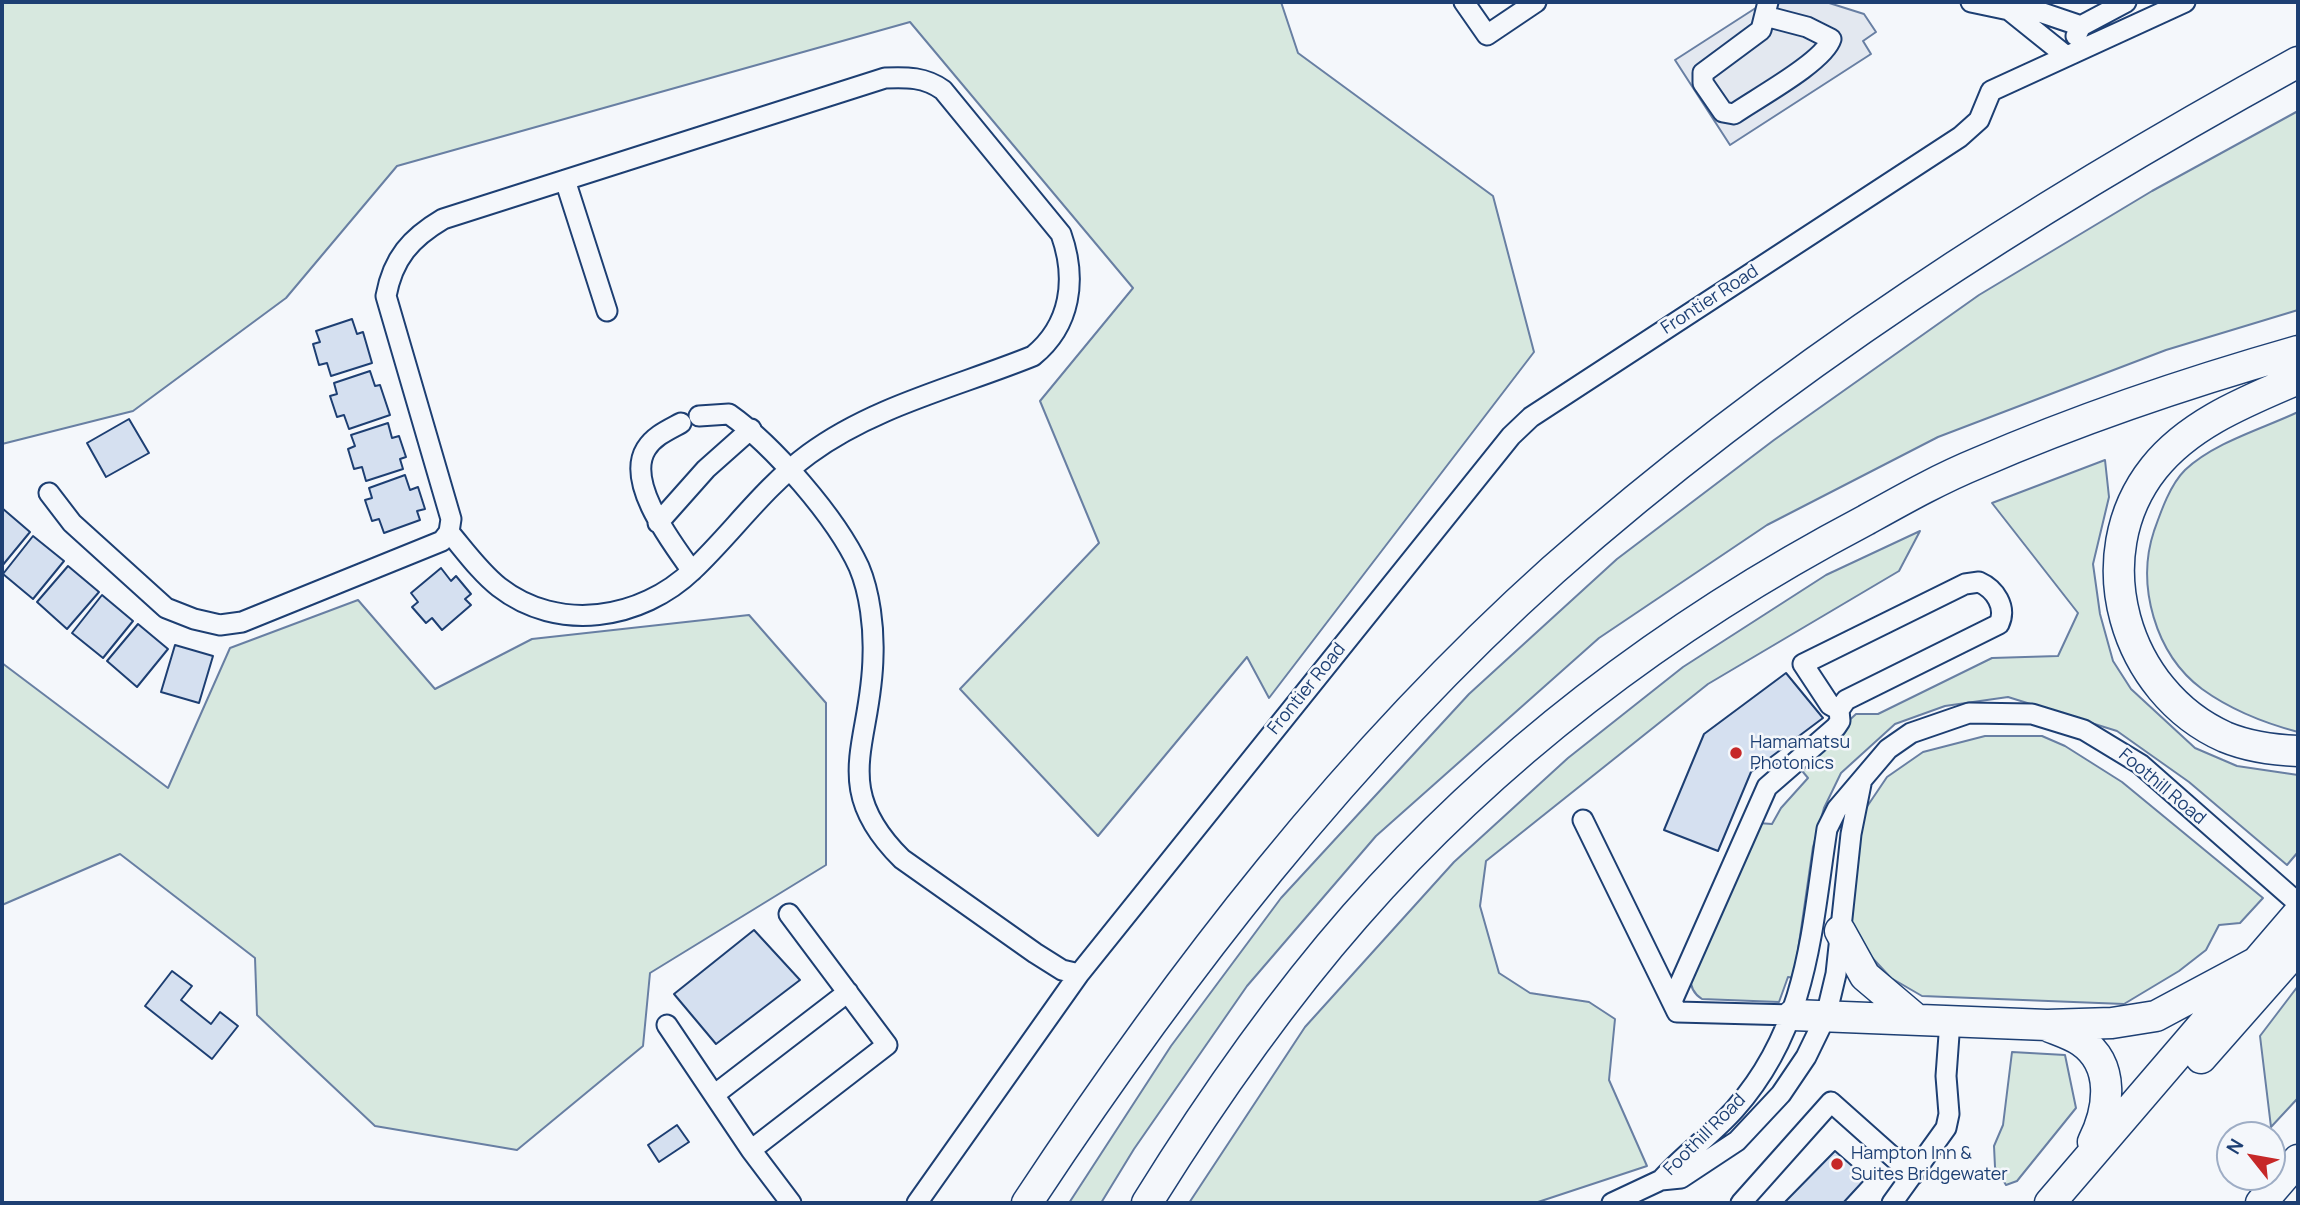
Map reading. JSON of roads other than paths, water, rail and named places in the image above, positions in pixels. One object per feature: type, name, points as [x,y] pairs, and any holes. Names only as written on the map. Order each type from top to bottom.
[{"type":"highway","points":[[1027,1203],[1162,1006],[1266,874],[1327,802],[1423,699],[1550,573],[1753,405],[1856,333],[1972,255],[2298,62]]},
{"type":"highway","points":[[1147,1203],[1253,1044],[1362,909],[1458,809],[1575,707],[1636,661],[1701,615],[1814,548],[1975,464],[2116,408],[2298,351]]},
{"type":"highway","points":[[2298,379],[2221,415],[2166,454],[2129,508],[2119,550],[2119,590],[2132,642],[2151,674],[2176,704],[2226,737],[2271,750],[2298,751]]},
{"type":"highway","points":[[2050,1203],[2298,914]]},
{"type":"highway","points":[[1840,931],[1865,976],[1917,1020]]},
{"type":"highway","points":[[2145,1091],[2182,1080],[2298,948]]},
{"type":"highway","points":[[1793,1015],[2047,1025],[2112,1023],[2156,1016],[2257,962]]},
{"type":"highway","points":[[2047,1025],[2080,1040],[2091,1050],[2105,1075],[2106,1108],[2078,1171]]},
{"type":"highway","points":[[2261,1203],[2298,1160]]},
{"type":"street","points":[[1464,2],[1487,34],[1536,2]]},
{"type":"street","points":[[1971,2],[2009,9],[2031,9],[2081,26]]},
{"type":"street","points":[[2009,9],[2065,55],[2081,26],[2126,2]]},
{"type":"street","name":"Frontier Road","points":[[917,1203],[1079,974],[1511,436],[1531,417],[1960,137],[1979,120],[1991,91],[2185,2]]},
{"type":"street","points":[[1767,9],[1820,31],[1831,39],[1829,45],[1814,59],[1734,114],[1723,112],[1703,83],[1703,73],[1761,30],[1767,9]]},
{"type":"street","points":[[49,493],[72,523],[166,608],[220,625],[242,622],[442,541],[449,532],[451,519],[386,296],[390,274],[408,245],[443,219],[885,78],[909,77],[932,82],[943,90],[1061,234],[1069,256],[1069,290],[1066,312],[1058,331],[1046,345],[1033,356],[871,418],[810,453],[741,515],[692,571],[656,598],[624,610],[597,616],[570,617],[536,607],[499,587],[449,532]]},
{"type":"street","points":[[565,180],[607,311]]},
{"type":"street","points":[[692,571],[658,523],[641,467],[645,450],[657,436],[690,420],[729,414],[751,429],[789,470],[831,523],[859,567],[869,607],[873,655],[858,782],[865,814],[883,841],[902,859],[1035,953],[1062,970],[1079,974]]},
{"type":"street","points":[[658,523],[706,470],[751,429]]},
{"type":"street","points":[[1672,999],[1758,802],[1779,774],[1836,727],[1840,721],[1839,710],[1846,700],[1998,624],[2001,608],[1994,591],[1979,582],[1970,583],[1804,664],[1830,705],[1839,710]]},
{"type":"street","name":"Foothill Road","points":[[1612,1203],[1661,1180],[1734,1110],[1758,1081],[1780,1045],[1793,1015],[1804,972],[1827,829],[1837,809],[1888,750],[1911,733],[1969,713],[2032,715],[2062,722],[2109,743],[2140,764],[2298,902]]},
{"type":"street","name":"Foothill Road","points":[[1661,1180],[1681,1178],[1711,1161],[1760,1120],[1806,1057],[1826,1016],[1836,974],[1851,834],[1861,782]]},
{"type":"street","points":[[1583,820],[1677,1012],[1793,1015]]},
{"type":"street","points":[[751,1150],[887,1045],[789,914]]},
{"type":"street","points":[[714,1095],[848,992]]},
{"type":"street","points":[[1892,1203],[1946,1128],[1949,1114],[1946,1076],[1950,1021]]},
{"type":"street","points":[[667,1025],[790,1203]]},
{"type":"street","points":[[1741,1203],[1831,1102],[1913,1175]]},
{"type":"place","name":"Hamamatsu Photonics","points":[[1736,753]]},
{"type":"place","name":"Hampton Inn & Suites Bridgewater","points":[[1837,1164]]}]
